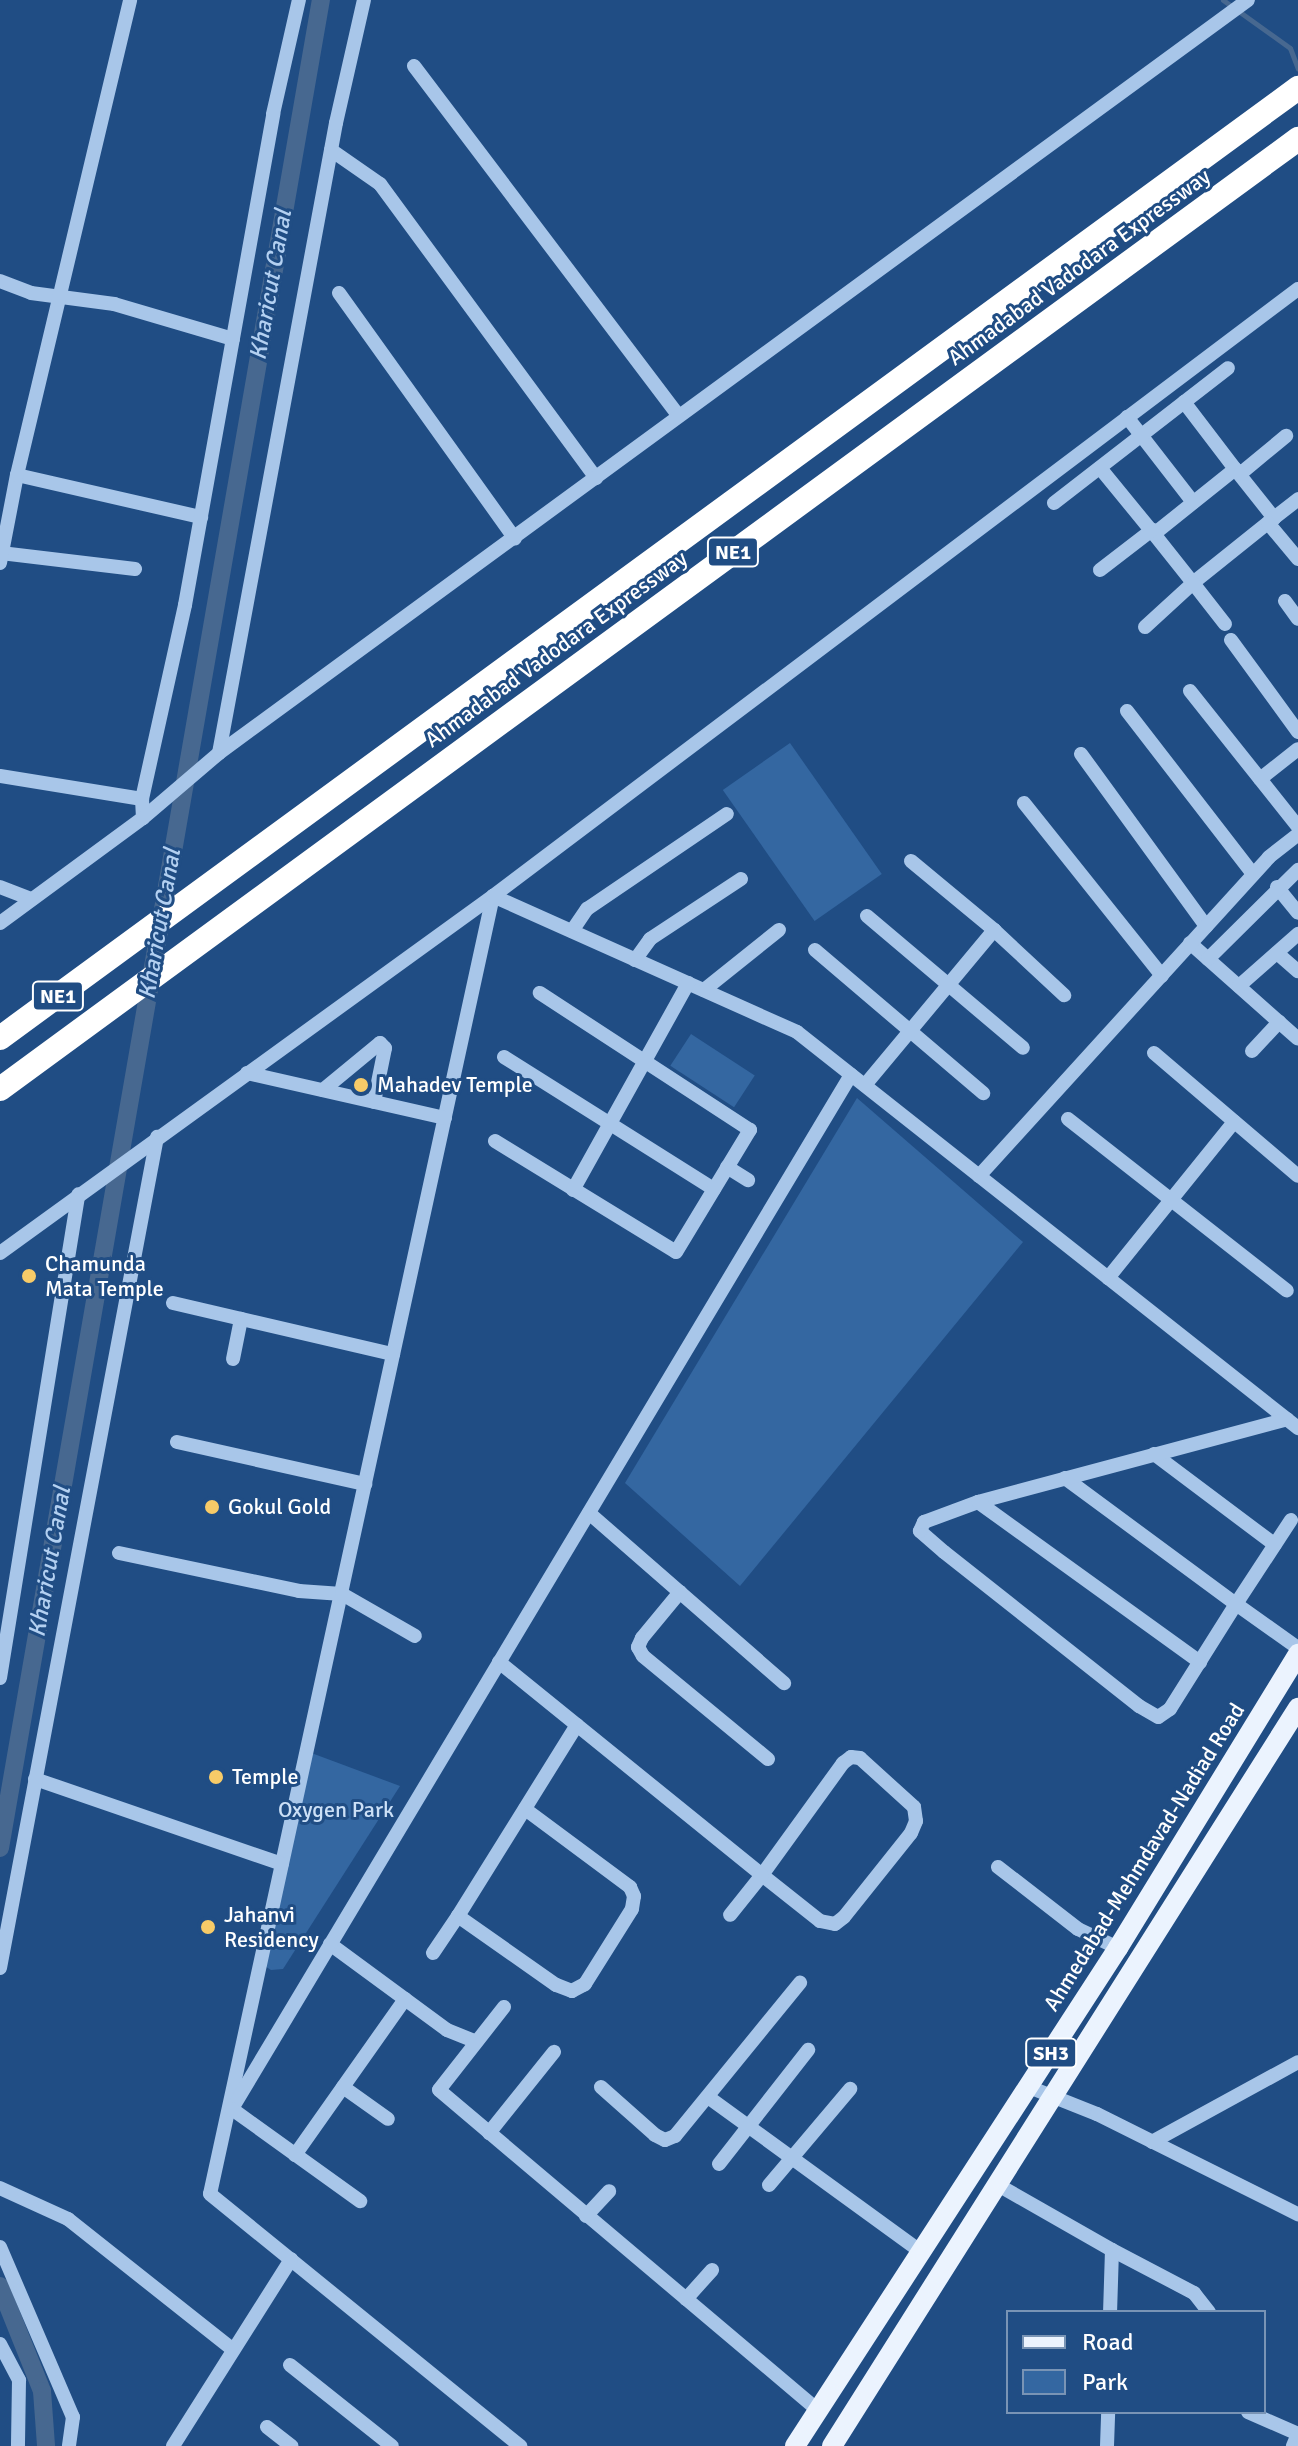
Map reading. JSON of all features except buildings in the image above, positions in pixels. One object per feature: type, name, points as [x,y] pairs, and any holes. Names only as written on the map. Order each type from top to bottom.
[{"type":"highway","name":"Ahmadabad Vadodara Expressway","points":[[0,1038],[1296,90]]},
{"type":"highway","name":"Ahmadabad Vadodara Expressway","points":[[0,1089],[1298,139]]},
{"type":"main road","name":"Ahmedabad-Mehmdavad-Nadiad Road","points":[[795,2446],[1118,1948],[1298,1654]]},
{"type":"main road","points":[[832,2446],[1298,1708]]},
{"type":"street","points":[[130,0],[17,475],[1,558],[135,569]]},
{"type":"street","points":[[143,818],[142,799],[201,517],[273,114],[299,0]]},
{"type":"street","points":[[219,753],[331,150],[364,0]]},
{"type":"street","points":[[0,923],[143,818],[219,753],[1248,0]]},
{"type":"street","points":[[414,66],[678,415]]},
{"type":"street","points":[[331,150],[380,184],[596,478]]},
{"type":"street","points":[[0,281],[31,293],[114,304],[233,339]]},
{"type":"street","points":[[0,1253],[117,1165],[493,896],[1298,289]]},
{"type":"street","points":[[339,293],[515,539]]},
{"type":"street","points":[[1054,503],[1228,368]]},
{"type":"street","points":[[1184,402],[1238,472],[1298,559]]},
{"type":"street","points":[[1127,417],[1193,502]]},
{"type":"street","points":[[1100,570],[1286,436]]},
{"type":"street","points":[[1100,468],[1225,624]]},
{"type":"street","points":[[17,475],[201,517]]},
{"type":"street","points":[[1145,627],[1193,583],[1298,499]]},
{"type":"street","points":[[1285,601],[1298,619]]},
{"type":"street","points":[[1231,640],[1298,732]]},
{"type":"street","points":[[1190,691],[1298,827]]},
{"type":"street","points":[[1127,711],[1253,874]]},
{"type":"street","points":[[1260,779],[1298,749]]},
{"type":"street","points":[[1081,754],[1206,926]]},
{"type":"street","points":[[0,776],[142,799]]},
{"type":"street","points":[[1024,803],[1162,976]]},
{"type":"street","points":[[572,931],[587,909],[727,814]]},
{"type":"street","points":[[979,1176],[1253,874],[1298,834]]},
{"type":"street","points":[[911,861],[994,930],[1064,995]]},
{"type":"street","points":[[1208,959],[1277,887],[1298,870]]},
{"type":"street","points":[[635,960],[650,939],[741,879]]},
{"type":"street","points":[[0,887],[32,899]]},
{"type":"street","points":[[1277,887],[1298,913]]},
{"type":"street","points":[[493,896],[797,1032],[1292,1424]]},
{"type":"street","points":[[493,896],[210,2194],[520,2446]]},
{"type":"street","points":[[867,916],[1023,1048]]},
{"type":"street","points":[[704,990],[779,930]]},
{"type":"street","points":[[865,1085],[994,930]]},
{"type":"street","points":[[1239,986],[1298,934]]},
{"type":"street","points":[[1190,943],[1298,1039]]},
{"type":"street","points":[[815,950],[983,1093]]},
{"type":"street","points":[[1277,953],[1298,971]]},
{"type":"street","points":[[573,1190],[688,983]]},
{"type":"street","points":[[495,1141],[676,1252],[750,1130],[540,993]]},
{"type":"street","points":[[1252,1051],[1279,1022]]},
{"type":"street","points":[[323,1090],[380,1043],[385,1048],[374,1102]]},
{"type":"street","points":[[1154,1053],[1298,1176]]},
{"type":"street","points":[[504,1057],[714,1189]]},
{"type":"street","points":[[247,1073],[445,1118]]},
{"type":"street","points":[[229,2113],[851,1075]]},
{"type":"street","points":[[1068,1119],[1287,1291]]},
{"type":"street","points":[[1108,1278],[1234,1122]]},
{"type":"street","points":[[0,1968],[157,1137]]},
{"type":"street","points":[[727,1167],[748,1180]]},
{"type":"street","points":[[0,1678],[78,1194]]},
{"type":"street","points":[[173,1303],[393,1354]]},
{"type":"street","points":[[233,1359],[241,1319]]},
{"type":"street","points":[[1291,1520],[1170,1709],[1158,1717],[1139,1706],[920,1531],[924,1522],[978,1502],[1154,1454],[1292,1424]]},
{"type":"street","points":[[177,1442],[365,1484]]},
{"type":"street","points":[[1154,1454],[1275,1545]]},
{"type":"street","points":[[1065,1478],[1298,1648]]},
{"type":"street","points":[[978,1502],[1200,1662]]},
{"type":"street","points":[[589,1513],[784,1683]]},
{"type":"street","points":[[119,1553],[299,1591],[342,1594],[415,1636]]},
{"type":"street","points":[[680,1592],[638,1647],[643,1656],[768,1759]]},
{"type":"street","points":[[499,1662],[762,1875],[820,1921],[835,1924],[911,1833],[916,1821],[914,1807],[860,1758],[851,1757],[762,1875],[730,1915]]},
{"type":"street","points":[[433,1953],[577,1725]]},
{"type":"street","points":[[35,1779],[282,1864]]},
{"type":"street","points":[[458,1916],[556,1985],[572,1991],[585,1984],[632,1909],[634,1896],[630,1887],[525,1809]]},
{"type":"street","points":[[998,1867],[1078,1929],[1118,1948]]},
{"type":"street","points":[[330,1944],[447,2030],[476,2042]]},
{"type":"street","points":[[601,2087],[655,2135],[665,2140],[675,2136],[800,1983]]},
{"type":"street","points":[[295,2155],[405,1999]]},
{"type":"street","points":[[504,2007],[439,2090],[818,2410]]},
{"type":"street","points":[[719,2164],[808,2050]]},
{"type":"street","points":[[489,2133],[554,2052]]},
{"type":"street","points":[[1152,2142],[1298,2062]]},
{"type":"street","points":[[343,2087],[388,2119]]},
{"type":"street","points":[[1029,2087],[1152,2142],[1298,2214]]},
{"type":"street","points":[[769,2185],[850,2089]]},
{"type":"street","points":[[708,2097],[920,2251]]},
{"type":"street","points":[[229,2113],[360,2201]]},
{"type":"street","points":[[998,2185],[1194,2293],[1207,2310]]},
{"type":"street","points":[[0,2188],[68,2219],[232,2349]]},
{"type":"street","points":[[586,2216],[609,2191]]},
{"type":"street","points":[[0,2247],[73,2417],[69,2446]]},
{"type":"street","points":[[1110,2310],[1112,2250]]},
{"type":"street","points":[[173,2446],[291,2259]]},
{"type":"street","points":[[686,2299],[712,2270]]},
{"type":"street","points":[[0,2344],[19,2380],[18,2446]]},
{"type":"street","points":[[290,2365],[392,2446]]},
{"type":"street","points":[[1107,2446],[1108,2414]]},
{"type":"street","points":[[1253,2414],[1298,2434],[1293,2446]]},
{"type":"street","points":[[267,2427],[291,2446]]},
{"type":"green space","points":[[790,743],[882,874],[815,921],[723,790]]},
{"type":"green space","points":[[691,1034],[755,1075],[734,1107],[670,1066]]},
{"type":"green space","points":[[857,1098],[1023,1242],[740,1586],[625,1483]]},
{"type":"green space","name":"Oxygen Park","points":[[306,1751],[400,1786],[283,1969],[271,1970],[260,1963]]},
{"type":"waterway","name":"Kharicut Canal","points":[[0,1848],[321,0]]},
{"type":"waterway","points":[[1223,0],[1290,48],[1298,69]]},
{"type":"waterway","name":"Kharicut Canal","points":[[0,2286],[42,2391],[46,2446]]},
{"type":"place","name":"Mahadev Temple","points":[[361,1085]]},
{"type":"place","name":"Chamunda Mata Temple","points":[[29,1276]]},
{"type":"place","name":"Gokul Gold","points":[[212,1507]]},
{"type":"place","name":"Temple","points":[[216,1777]]},
{"type":"place","name":"Jahanvi Residency","points":[[208,1927]]}]
